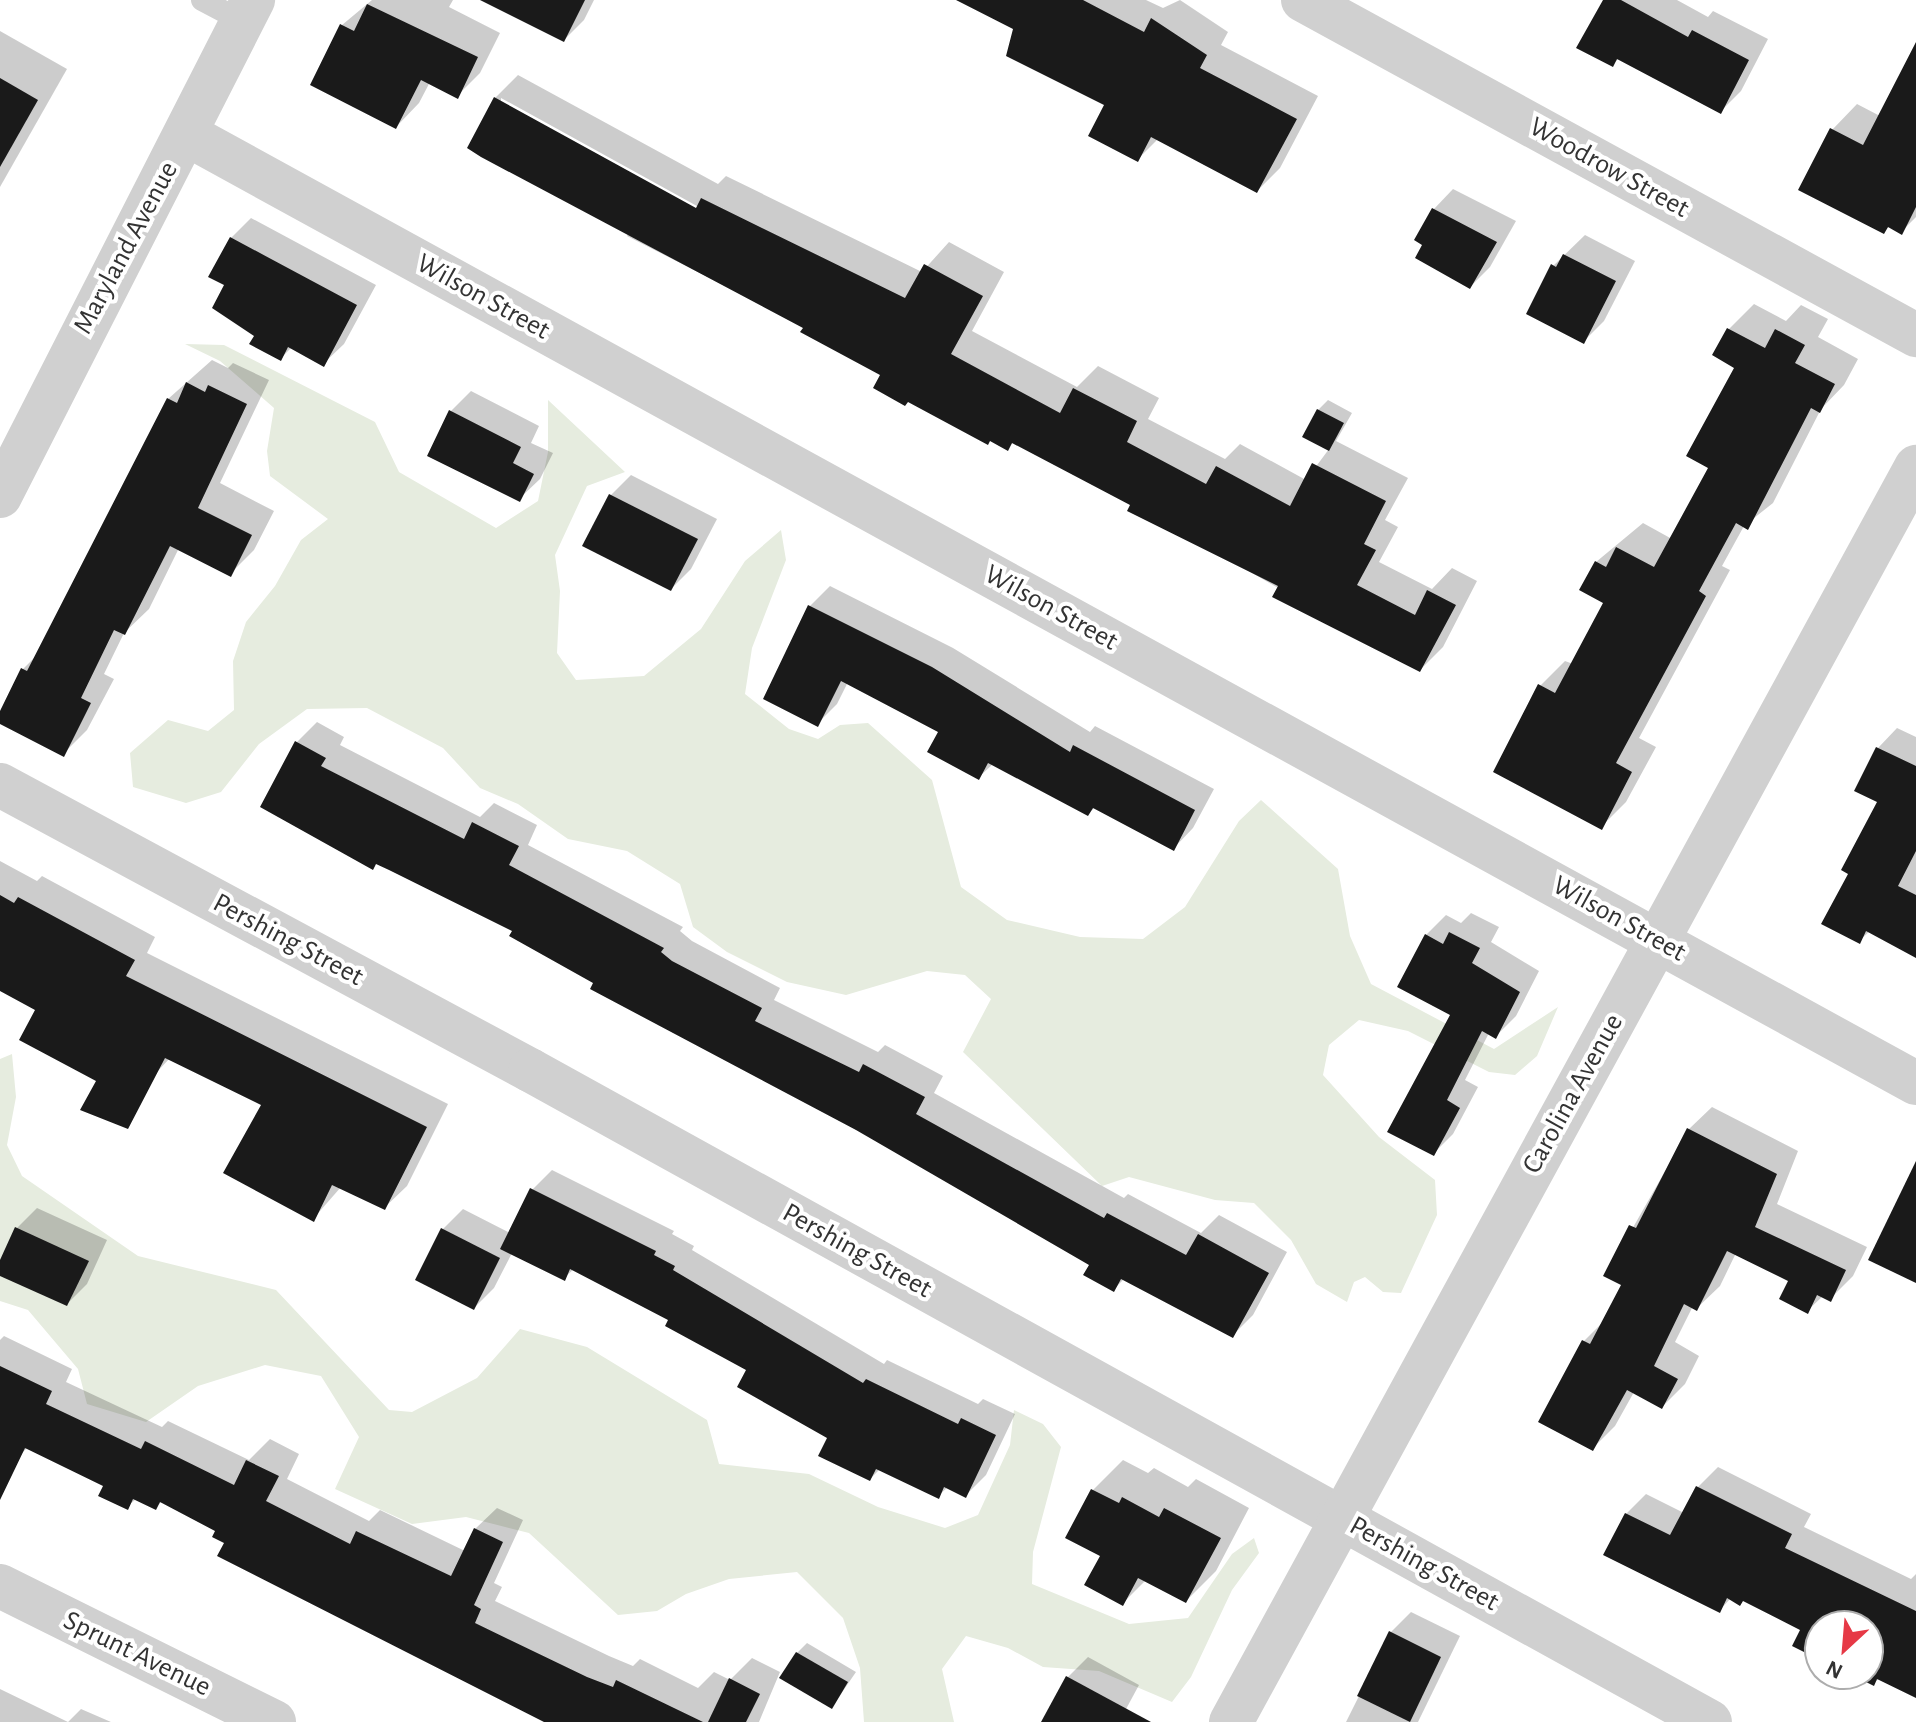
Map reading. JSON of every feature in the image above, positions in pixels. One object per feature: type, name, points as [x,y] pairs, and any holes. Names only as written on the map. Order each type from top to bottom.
[{"type":"street","name":"Woodrow Street","points":[[1303,0],[1916,335]]},
{"type":"street","name":"Maryland Avenue","points":[[0,496],[248,11]]},
{"type":"street","name":"Wilson Street","points":[[186,134],[1916,1083]]},
{"type":"street","name":"Carolina Avenue","points":[[1231,1722],[1916,467]]},
{"type":"street","name":"Pershing Street","points":[[0,785],[530,1070],[1710,1722]]},
{"type":"street","name":"Sprunt Avenue","points":[[0,1586],[274,1722]]},
{"type":"lane","points":[[202,0],[248,11]]},
{"type":"shaded area","points":[[185,344],[224,345],[375,422],[399,472],[496,528],[538,501],[548,452],[548,400],[625,472],[587,486],[555,555],[560,591],[557,653],[576,680],[644,676],[701,629],[745,561],[781,530],[786,560],[752,648],[745,694],[789,729],[818,739],[840,725],[868,723],[932,780],[961,887],[1007,920],[1080,937],[1143,939],[1185,907],[1239,821],[1261,800],[1338,869],[1350,936],[1371,984],[1494,1049],[1558,1007],[1537,1056],[1515,1075],[1489,1072],[1408,1031],[1359,1020],[1329,1045],[1323,1075],[1379,1137],[1435,1180],[1437,1215],[1401,1293],[1383,1292],[1365,1277],[1354,1282],[1347,1302],[1316,1284],[1291,1240],[1254,1203],[1215,1200],[1129,1177],[1102,1186],[963,1052],[991,999],[965,975],[927,971],[846,995],[787,982],[727,952],[693,927],[680,884],[627,851],[568,839],[518,804],[480,788],[443,748],[367,708],[307,709],[259,744],[221,792],[186,803],[133,787],[130,753],[168,720],[208,731],[234,710],[233,661],[246,622],[275,586],[301,540],[328,519],[270,476],[267,451],[274,408],[220,361]]},
{"type":"shaded area","points":[[12,1054],[16,1097],[7,1145],[22,1176],[138,1256],[276,1290],[389,1410],[412,1412],[477,1378],[520,1329],[587,1347],[707,1420],[719,1464],[809,1474],[878,1507],[945,1528],[978,1515],[1010,1445],[1014,1410],[1043,1424],[1061,1447],[1033,1552],[1032,1584],[1129,1624],[1188,1618],[1232,1554],[1254,1538],[1259,1553],[1232,1590],[1191,1677],[1172,1702],[1099,1671],[1043,1667],[1008,1648],[966,1636],[942,1669],[954,1722],[864,1722],[860,1668],[843,1618],[797,1572],[729,1579],[686,1594],[657,1611],[618,1615],[529,1533],[466,1517],[412,1524],[335,1489],[359,1437],[321,1376],[265,1365],[198,1386],[146,1422],[87,1404],[78,1369],[28,1310],[0,1301],[0,1059]]},
{"type":"building","points":[[480,0],[585,0],[564,42]]},
{"type":"building","points":[[956,0],[1083,0],[1144,32],[1151,18],[1207,55],[1200,68],[1297,119],[1257,193],[1151,137],[1138,162],[1088,136],[1104,105],[1006,56],[1013,29]]},
{"type":"building","points":[[1603,0],[1621,0],[1688,37],[1692,30],[1749,60],[1721,114],[1617,59],[1613,67],[1576,48]]},
{"type":"building","points":[[367,4],[478,57],[458,99],[421,80],[396,129],[310,85],[340,24],[354,31]]},
{"type":"building","points":[[1916,42],[1916,207],[1902,235],[1888,227],[1884,234],[1798,190],[1830,128],[1863,145]]},
{"type":"building","points":[[0,78],[38,100],[0,167]]},
{"type":"building","points":[[494,97],[696,208],[701,198],[905,298],[924,264],[983,296],[951,354],[1060,413],[1073,388],[1137,421],[1127,442],[1206,484],[1216,466],[1290,506],[1312,463],[1386,501],[1364,544],[1376,550],[1357,585],[1415,615],[1427,590],[1456,605],[1420,672],[1272,597],[1278,586],[1127,511],[1130,505],[1012,443],[1008,451],[990,441],[988,445],[908,402],[905,406],[873,388],[880,375],[800,332],[803,328],[481,157],[467,148]]},
{"type":"building","points":[[1432,208],[1497,242],[1470,289],[1415,258],[1422,245],[1414,240]]},
{"type":"building","points":[[230,237],[357,305],[324,367],[288,347],[281,361],[249,344],[254,336],[212,308],[224,285],[208,277]]},
{"type":"building","points":[[1563,254],[1616,281],[1584,344],[1526,314],[1551,264],[1556,267]]},
{"type":"building","points":[[1727,328],[1765,348],[1775,329],[1805,345],[1795,363],[1835,384],[1820,413],[1811,408],[1748,530],[1736,523],[1699,591],[1706,596],[1616,763],[1632,772],[1602,830],[1493,772],[1538,684],[1555,693],[1603,603],[1579,590],[1595,561],[1606,567],[1616,547],[1654,567],[1708,468],[1686,456],[1734,368],[1712,355]]},
{"type":"building","points":[[186,382],[205,392],[208,385],[247,404],[198,508],[252,535],[231,577],[170,546],[125,635],[114,630],[81,698],[91,703],[64,757],[0,724],[0,711],[21,668],[27,671],[167,398],[177,403]]},
{"type":"building","points":[[1317,409],[1344,423],[1329,451],[1302,437]]},
{"type":"building","points":[[449,410],[521,447],[513,463],[534,474],[520,502],[427,456]]},
{"type":"building","points":[[609,494],[698,539],[671,591],[582,546]]},
{"type":"building","points":[[808,605],[932,667],[1070,752],[1073,745],[1195,810],[1174,851],[1093,808],[1088,816],[988,763],[979,780],[927,752],[938,732],[841,681],[818,727],[763,699]]},
{"type":"building","points":[[295,741],[326,758],[321,766],[464,839],[472,822],[519,846],[509,865],[664,948],[661,952],[672,961],[762,1008],[755,1021],[859,1072],[863,1064],[925,1097],[916,1114],[1104,1218],[1107,1213],[1186,1255],[1198,1234],[1269,1273],[1233,1338],[1121,1279],[1114,1292],[1083,1275],[1089,1265],[856,1130],[590,989],[593,983],[509,936],[512,931],[376,864],[373,870],[260,807]]},
{"type":"building","points":[[1876,747],[1916,766],[1916,851],[1898,886],[1916,895],[1916,958],[1866,931],[1860,944],[1821,924],[1848,874],[1841,870],[1877,802],[1854,791]]},
{"type":"building","points":[[0,895],[14,903],[18,897],[135,960],[126,976],[427,1127],[385,1210],[332,1185],[314,1222],[223,1173],[261,1105],[165,1058],[128,1129],[80,1110],[96,1081],[19,1040],[35,1010],[0,991]]},
{"type":"building","points":[[1449,932],[1480,948],[1472,963],[1520,992],[1496,1039],[1482,1031],[1447,1100],[1460,1108],[1434,1156],[1387,1132],[1450,1015],[1397,987],[1425,934],[1443,944]]},
{"type":"building","points":[[1687,1128],[1777,1174],[1755,1227],[1846,1270],[1831,1302],[1817,1295],[1808,1314],[1779,1299],[1788,1281],[1727,1251],[1697,1311],[1684,1304],[1654,1366],[1678,1379],[1662,1409],[1627,1390],[1593,1451],[1538,1422],[1582,1340],[1590,1344],[1621,1285],[1603,1276],[1629,1225],[1636,1228]]},
{"type":"building","points":[[1916,1161],[1916,1283],[1868,1260]]},
{"type":"building","points":[[530,1188],[656,1251],[654,1255],[675,1266],[673,1270],[863,1383],[866,1379],[958,1424],[961,1418],[996,1435],[966,1498],[944,1487],[939,1499],[876,1469],[870,1481],[818,1456],[827,1438],[737,1387],[746,1370],[665,1326],[668,1320],[570,1269],[565,1281],[500,1249]]},
{"type":"building","points":[[15,1227],[89,1261],[67,1306],[0,1276],[0,1260]]},
{"type":"building","points":[[441,1228],[500,1258],[474,1310],[415,1280]]},
{"type":"building","points":[[0,1366],[52,1391],[46,1404],[141,1449],[145,1441],[234,1485],[246,1460],[279,1476],[266,1501],[350,1544],[356,1531],[451,1576],[474,1528],[503,1542],[474,1605],[481,1609],[475,1623],[587,1677],[613,1687],[616,1680],[703,1722],[544,1722],[217,1556],[224,1543],[212,1537],[215,1531],[160,1502],[156,1510],[133,1499],[128,1510],[98,1496],[103,1486],[25,1448],[0,1500]]},
{"type":"building","points":[[1696,1486],[1792,1534],[1785,1548],[1916,1611],[1916,1698],[1884,1682],[1884,1610],[1804,1610],[1804,1652],[1792,1646],[1800,1630],[1743,1601],[1740,1606],[1727,1598],[1720,1613],[1603,1555],[1625,1513],[1670,1535]]},
{"type":"building","points":[[1091,1489],[1119,1503],[1122,1497],[1159,1517],[1164,1508],[1221,1538],[1186,1603],[1138,1578],[1123,1606],[1084,1585],[1100,1556],[1065,1538]]},
{"type":"building","points":[[1389,1631],[1441,1657],[1410,1722],[1357,1696]]},
{"type":"building","points":[[796,1652],[848,1682],[832,1709],[779,1678]]},
{"type":"building","points":[[1066,1676],[1151,1722],[1041,1722]]},
{"type":"building","points":[[729,1678],[760,1694],[746,1722],[708,1722]]}]
